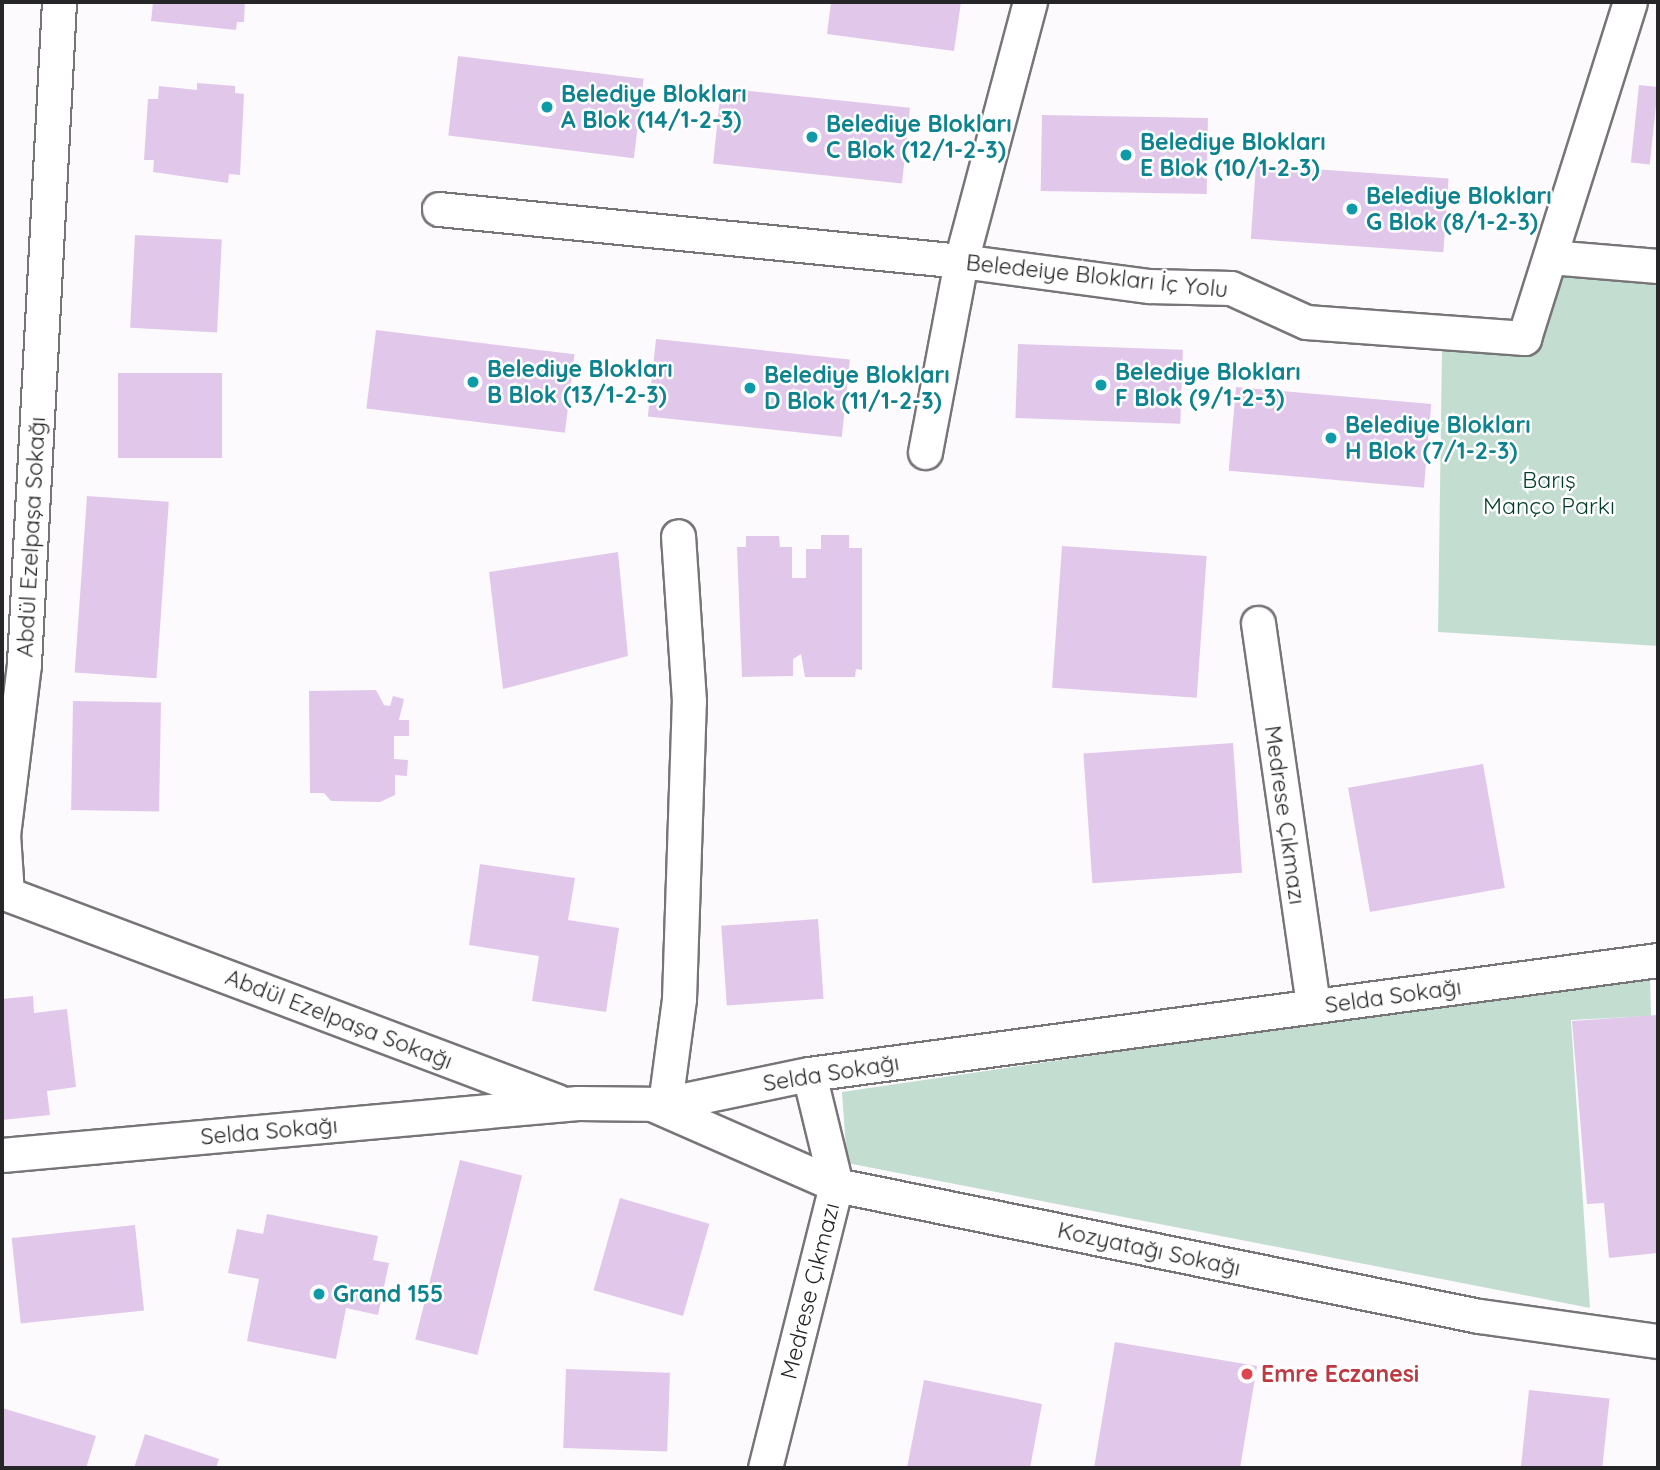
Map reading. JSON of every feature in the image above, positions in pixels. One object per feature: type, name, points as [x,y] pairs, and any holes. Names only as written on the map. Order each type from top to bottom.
[{"type":"street","name":"Abdül Ezelpaşa Sokağı","points":[[59,2],[3,834],[7,894],[566,1104]]},
{"type":"street","points":[[925,452],[961,261],[1030,2]]},
{"type":"street","name":"Beledeiye Blokları İç Yolu","points":[[439,209],[961,261],[1149,286],[1231,288],[1306,322],[1524,338],[1630,2]]},
{"type":"street","points":[[1550,257],[1658,266]]},
{"type":"street","points":[[660,1105],[678,999],[689,701],[678,536]]},
{"type":"street","name":"Medrese Çıkmazı","points":[[1258,623],[1312,1006]]},
{"type":"street","name":"Selda Sokağı","points":[[2,1155],[566,1104],[660,1105],[809,1073],[1658,960]]},
{"type":"street","name":"Medrese Çıkmazı","points":[[765,1468],[836,1185],[809,1073]]},
{"type":"street","name":"Kozyatağı Sokağı","points":[[660,1105],[836,1185],[1479,1316],[1658,1340]]},
{"type":"green space","name":"Barış Manço Parkı","points":[[1556,276],[1658,283],[1658,646],[1438,632],[1442,347],[1534,354]]},
{"type":"green space","points":[[1650,974],[1651,1016],[1571,1020],[1590,1308],[847,1163],[842,1092]]},
{"type":"building","points":[[153,2],[245,2],[244,22],[237,22],[236,30],[151,21]]},
{"type":"building","points":[[831,2],[961,2],[954,51],[827,34]]},
{"type":"building","name":"Belediye Blokları A Blok (14/1-2-3)","points":[[458,56],[644,79],[634,158],[448,135]]},
{"type":"building","points":[[197,83],[235,86],[235,93],[244,94],[240,175],[229,174],[228,183],[153,172],[154,160],[144,160],[148,99],[158,99],[159,86],[197,90]]},
{"type":"building","points":[[1639,85],[1658,87],[1650,165],[1631,163]]},
{"type":"building","name":"Belediye Blokları C Blok (12/1-2-3)","points":[[721,88],[910,108],[902,183],[713,164]]},
{"type":"building","name":"Belediye Blokları E Blok (10/1-2-3)","points":[[1042,115],[1208,118],[1207,194],[1041,191]]},
{"type":"building","name":"Belediye Blokları G Blok (8/1-2-3)","points":[[1256,165],[1449,178],[1443,252],[1251,239]]},
{"type":"building","points":[[135,235],[222,240],[217,332],[130,328]]},
{"type":"building","name":"Belediye Blokları B Blok (13/1-2-3)","points":[[376,330],[575,354],[565,433],[366,408]]},
{"type":"building","name":"Belediye Blokları D Blok (11/1-2-3)","points":[[656,339],[850,359],[842,437],[648,417]]},
{"type":"building","name":"Belediye Blokları F Blok (9/1-2-3)","points":[[1018,344],[1183,350],[1180,424],[1015,418]]},
{"type":"building","points":[[118,373],[222,373],[222,458],[118,458]]},
{"type":"building","name":"Belediye Blokları H Blok (7/1-2-3)","points":[[1236,387],[1431,404],[1424,488],[1229,471]]},
{"type":"building","points":[[87,496],[169,502],[156,678],[75,673]]},
{"type":"building","points":[[821,535],[849,535],[849,548],[862,548],[862,670],[856,669],[855,677],[805,677],[801,654],[793,659],[793,676],[742,677],[737,547],[746,547],[746,536],[779,536],[780,547],[792,547],[792,578],[806,578],[806,549],[821,549]]},
{"type":"building","points":[[1062,546],[1207,556],[1197,698],[1052,688]]},
{"type":"building","points":[[618,552],[628,656],[503,689],[489,572]]},
{"type":"building","points":[[376,690],[384,705],[390,706],[393,696],[404,699],[399,720],[409,720],[409,736],[394,736],[394,759],[408,760],[407,776],[395,775],[395,795],[380,802],[331,801],[324,793],[310,793],[309,691]]},
{"type":"building","points":[[73,701],[161,703],[159,812],[71,810]]},
{"type":"building","points":[[1233,743],[1242,873],[1092,883],[1083,753]]},
{"type":"building","points":[[1483,764],[1505,888],[1370,912],[1348,788]]},
{"type":"building","points":[[480,864],[575,878],[568,920],[619,928],[606,1012],[532,1001],[539,956],[469,945]]},
{"type":"building","points":[[818,919],[824,999],[727,1006],[721,926]]},
{"type":"building","points":[[33,996],[34,1013],[67,1009],[76,1087],[47,1091],[50,1115],[2,1120],[2,999]]},
{"type":"building","points":[[1658,1015],[1658,1253],[1609,1258],[1604,1203],[1587,1204],[1572,1021]]},
{"type":"building","points":[[460,1160],[522,1175],[477,1355],[415,1340]]},
{"type":"building","points":[[620,1198],[709,1224],[683,1316],[594,1290]]},
{"type":"building","name":"Grand 155","points":[[267,1214],[378,1236],[373,1260],[389,1263],[378,1315],[346,1308],[336,1359],[247,1341],[259,1279],[228,1273],[237,1229],[263,1234]]},
{"type":"building","points":[[135,1225],[144,1311],[21,1323],[12,1238]]},
{"type":"building","points":[[1115,1342],[1257,1366],[1240,1468],[1094,1468]]},
{"type":"building","points":[[566,1369],[670,1373],[667,1452],[563,1448]]},
{"type":"building","points":[[924,1380],[1042,1404],[1030,1468],[907,1468]]},
{"type":"building","points":[[1529,1390],[1610,1398],[1602,1468],[1521,1468]]},
{"type":"building","points":[[2,1408],[96,1436],[86,1468],[2,1468]]},
{"type":"building","points":[[145,1434],[219,1459],[216,1468],[134,1468]]},
{"type":"place","name":"Belediye Blokları A Blok (14/1-2-3)","points":[[547,107]]},
{"type":"place","name":"Belediye Blokları C Blok (12/1-2-3)","points":[[812,137]]},
{"type":"place","name":"Belediye Blokları E Blok (10/1-2-3)","points":[[1126,155]]},
{"type":"place","name":"Belediye Blokları G Blok (8/1-2-3)","points":[[1352,209]]},
{"type":"place","name":"Belediye Blokları B Blok (13/1-2-3)","points":[[473,382]]},
{"type":"place","name":"Belediye Blokları F Blok (9/1-2-3)","points":[[1101,385]]},
{"type":"place","name":"Belediye Blokları D Blok (11/1-2-3)","points":[[750,388]]},
{"type":"place","name":"Belediye Blokları H Blok (7/1-2-3)","points":[[1331,438]]},
{"type":"place","name":"Grand 155","points":[[319,1294]]},
{"type":"place","name":"Emre Eczanesi","points":[[1247,1374]]}]
